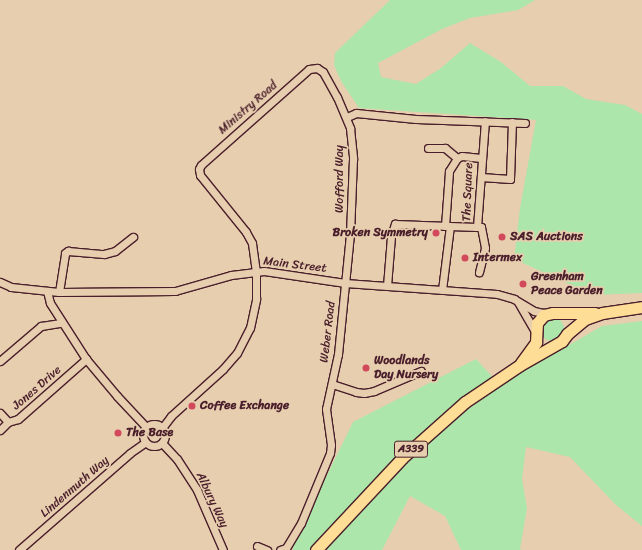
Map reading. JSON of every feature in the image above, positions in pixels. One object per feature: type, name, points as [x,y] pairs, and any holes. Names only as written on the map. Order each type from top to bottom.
[{"type":"highway","points":[[602,313],[586,319],[567,334],[558,344],[548,345],[540,340],[537,334],[536,328],[540,319],[551,313],[602,313],[642,307]]},
{"type":"highway","points":[[551,313],[563,318],[568,328],[567,334]]},
{"type":"highway","name":"A339","points":[[520,365],[533,348],[537,334]]},
{"type":"highway","name":"A339","points":[[316,550],[419,442],[465,402],[520,365],[558,344]]},
{"type":"street","name":"Wofford Way","points":[[309,69],[317,68],[323,72],[347,117],[353,159],[350,234],[345,283]]},
{"type":"street","name":"Ministry Road","points":[[256,272],[252,244],[246,232],[200,175],[199,170],[201,165],[309,69]]},
{"type":"street","points":[[347,117],[356,113],[416,119],[512,122],[525,124]]},
{"type":"street","points":[[481,158],[484,121]]},
{"type":"street","points":[[481,177],[510,179],[512,122]]},
{"type":"street","points":[[428,148],[445,148],[457,158]]},
{"type":"street","name":"The Square","points":[[442,290],[447,226],[449,171],[457,158],[462,156],[481,158],[477,227],[447,226]]},
{"type":"street","points":[[387,286],[391,236],[395,224],[447,226]]},
{"type":"street","points":[[477,227],[481,227],[485,248],[479,272]]},
{"type":"street","points":[[59,292],[65,253],[104,254],[115,251],[133,237]]},
{"type":"street","points":[[162,428],[174,413],[223,369],[242,345],[250,328],[254,309],[256,272]]},
{"type":"street","name":"Main Street","points":[[0,282],[11,287],[59,292],[175,291],[231,274],[256,272],[285,273],[345,283],[497,294],[518,302],[534,311],[551,313]]},
{"type":"street","name":"Weber Road","points":[[280,550],[286,548],[301,523],[330,453],[331,445],[326,409],[332,384],[341,330],[345,283]]},
{"type":"street","points":[[47,291],[50,303],[86,359],[122,402],[147,428]]},
{"type":"street","points":[[518,302],[537,334]]},
{"type":"street","points":[[0,361],[41,326],[62,323]]},
{"type":"street","name":"Jones Drive","points":[[0,430],[8,422],[18,419],[86,359]]},
{"type":"street","points":[[332,384],[356,392],[364,393],[374,391],[421,371]]},
{"type":"street","points":[[0,413],[8,422]]},
{"type":"street","points":[[153,425],[162,428],[165,434],[162,443],[156,446],[146,442],[144,433],[147,428],[153,425]]},
{"type":"street","name":"Lindenmuth Way","points":[[19,550],[130,453],[146,442]]},
{"type":"street","name":"Albury Way","points":[[162,443],[177,459],[197,490],[222,550]]},
{"type":"street","points":[[257,546],[267,550]]},
{"type":"green space","points":[[390,0],[535,0],[518,10],[470,18],[442,29],[378,63],[381,77],[416,84],[441,68],[470,43],[501,62],[530,86],[563,86],[586,99],[625,105],[642,114],[642,293],[593,295],[514,259],[520,208],[536,120],[359,108],[341,81],[334,65],[335,53]]},
{"type":"green space","points":[[552,317],[557,318],[563,324],[563,334],[557,340],[552,341],[547,340],[541,334],[540,329],[541,324],[547,318]]},
{"type":"green space","points":[[642,321],[642,526],[616,505],[570,457],[526,447],[522,479],[527,508],[520,549],[522,550],[461,550],[445,516],[410,496],[382,550],[293,550],[293,545],[353,422],[476,359],[500,385],[602,326]]},
{"type":"place","name":"Broken Symmetry","points":[[436,233]]},
{"type":"place","name":"SAS Auctions","points":[[502,237]]},
{"type":"place","name":"Intermex","points":[[465,258]]},
{"type":"place","name":"Greenham Peace Garden","points":[[523,284]]},
{"type":"place","name":"Woodlands Day Nursery","points":[[366,368]]},
{"type":"place","name":"Coffee Exchange","points":[[192,406]]},
{"type":"place","name":"The Base","points":[[118,433]]}]
